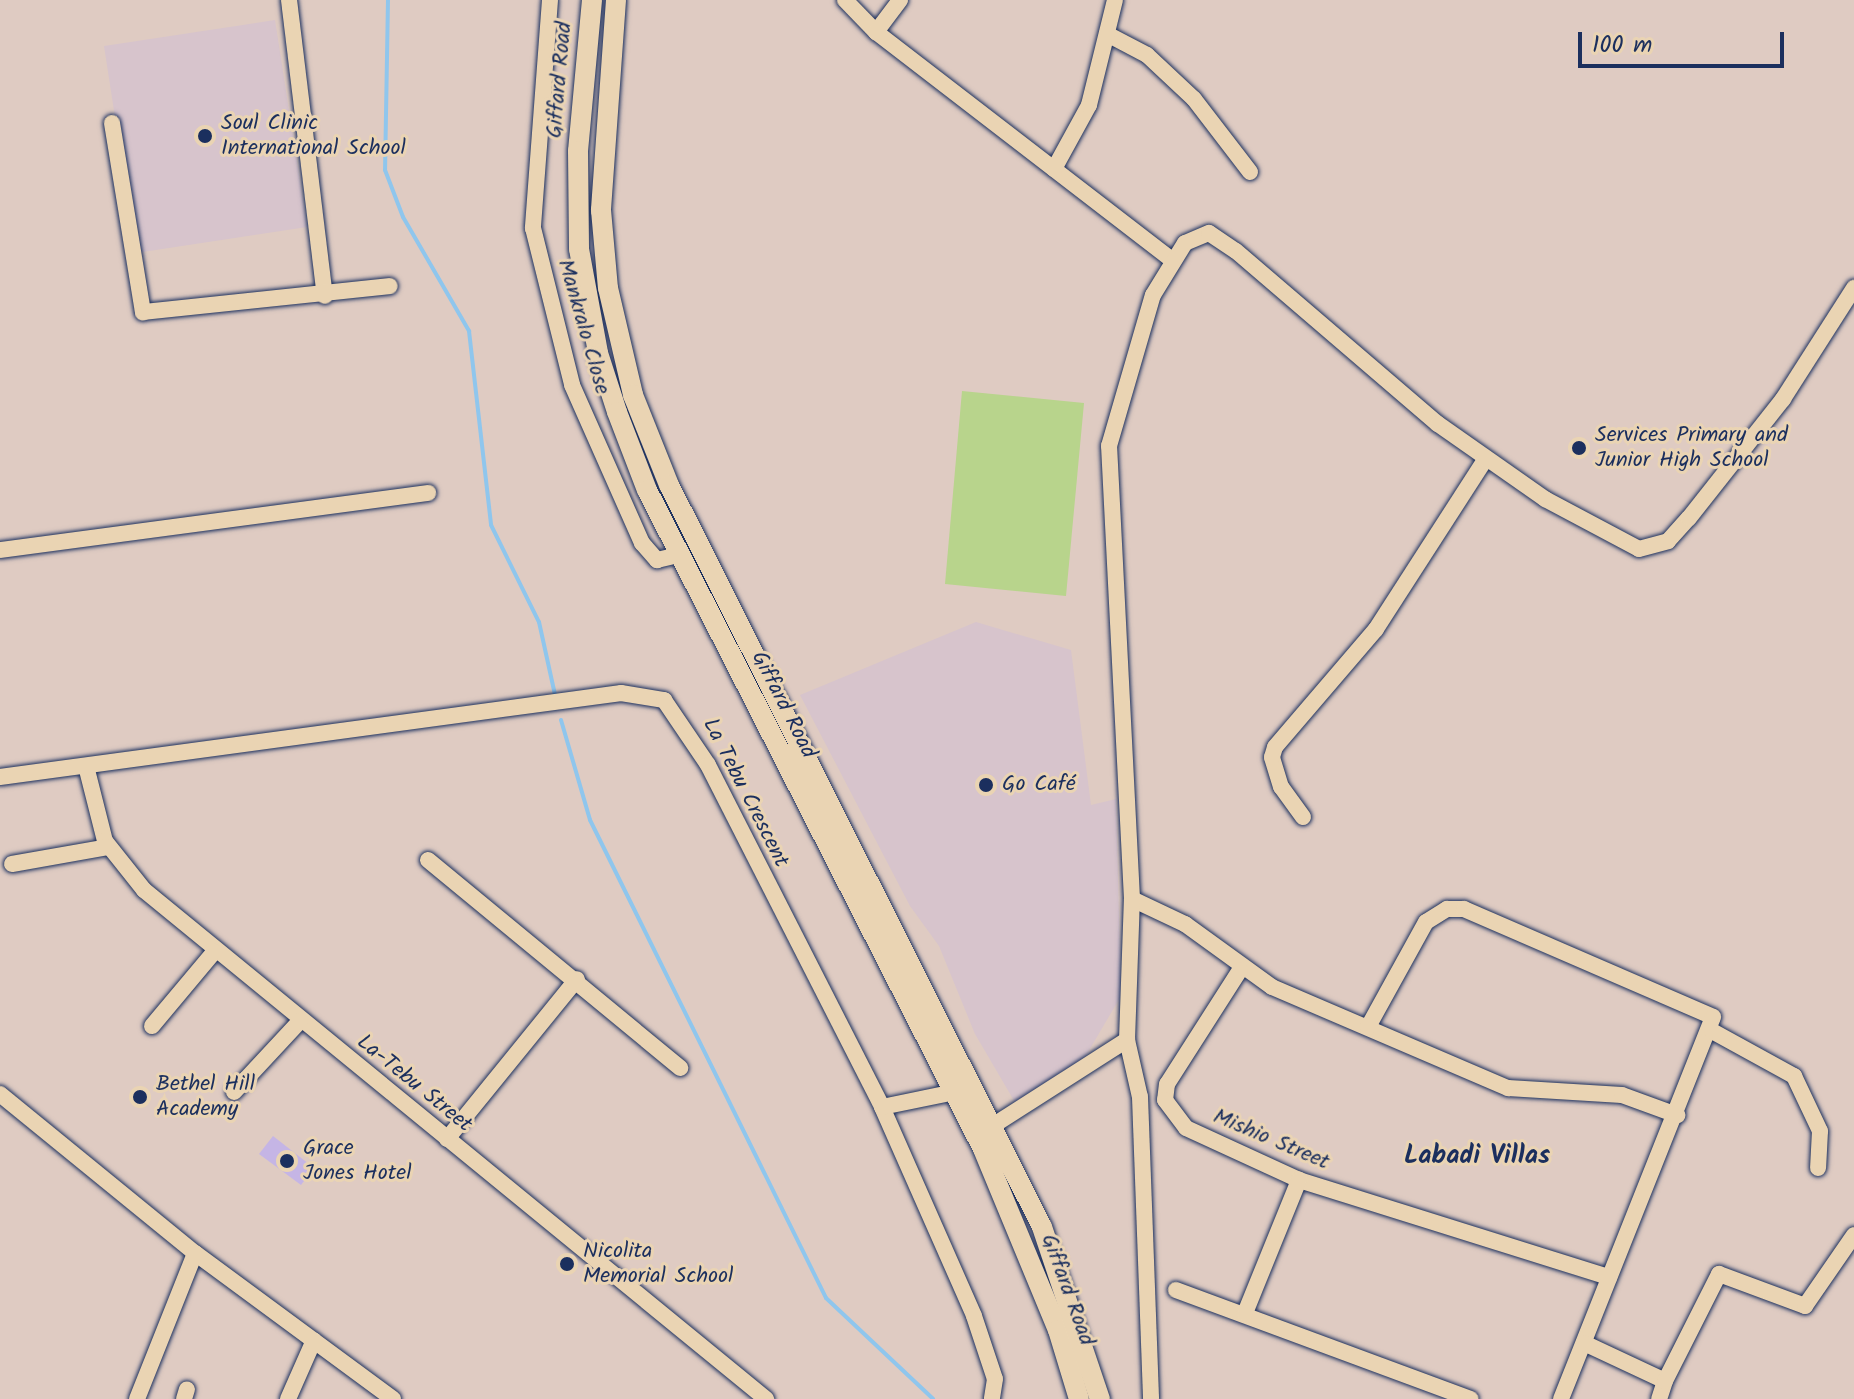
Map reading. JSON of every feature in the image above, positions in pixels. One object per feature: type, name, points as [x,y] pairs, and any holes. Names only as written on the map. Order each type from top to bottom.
[{"type":"main road","name":"Giffard Road","points":[[592,0],[578,151],[579,249],[617,412],[679,555],[955,1092],[1018,1226],[1079,1399]]},
{"type":"main road","name":"Giffard Road","points":[[616,0],[601,210],[608,288],[633,395],[669,485],[994,1125],[1042,1227],[1100,1399]]},
{"type":"street","points":[[289,0],[325,296]]},
{"type":"street","name":"Mankralo Close","points":[[550,0],[535,161],[533,228],[572,385],[642,543],[657,560],[679,555]]},
{"type":"street","points":[[845,0],[876,32],[1171,259]]},
{"type":"street","points":[[876,32],[900,0]]},
{"type":"street","points":[[1054,169],[1089,105],[1115,0]]},
{"type":"street","points":[[1107,34],[1147,55],[1194,99],[1250,172]]},
{"type":"street","points":[[112,123],[143,312],[325,296],[390,286]]},
{"type":"street","points":[[1151,1399],[1140,1097],[1127,1040],[1132,899],[1109,446],[1136,345],[1171,259],[1185,243],[1209,233],[1486,458],[1631,546],[1652,548],[1668,541],[1783,399],[1854,288]]},
{"type":"street","points":[[1303,817],[1281,787],[1272,757],[1275,747],[1376,629],[1486,458]]},
{"type":"street","points":[[0,550],[428,493]]},
{"type":"street","name":"La Tebu Crescent","points":[[0,777],[621,693],[664,700],[708,765],[882,1107],[974,1316],[995,1379],[992,1399]]},
{"type":"street","name":"La-Tebu Street","points":[[86,766],[108,847],[144,890],[214,952],[766,1399]]},
{"type":"street","points":[[12,864],[108,847]]},
{"type":"street","points":[[428,860],[577,979],[680,1068]]},
{"type":"street","points":[[1132,899],[1185,924],[1240,970],[1508,1088],[1622,1095],[1677,1115]]},
{"type":"street","points":[[1368,1027],[1426,922],[1447,909],[1464,909],[1708,1012],[1712,1031],[1561,1399]]},
{"type":"street","points":[[152,1026],[214,952]]},
{"type":"street","name":"Mishio Street","points":[[1240,970],[1167,1084],[1165,1100],[1186,1128],[1299,1180],[1609,1277]]},
{"type":"street","points":[[447,1139],[577,979]]},
{"type":"street","points":[[234,1092],[300,1021]]},
{"type":"street","points":[[1712,1031],[1794,1076],[1821,1134],[1818,1168]]},
{"type":"street","points":[[994,1125],[1127,1040]]},
{"type":"street","points":[[882,1107],[955,1092]]},
{"type":"street","points":[[0,1094],[195,1253],[393,1399]]},
{"type":"street","points":[[1245,1313],[1299,1180]]},
{"type":"street","points":[[1659,1399],[1719,1274],[1805,1306],[1854,1235]]},
{"type":"street","points":[[137,1399],[195,1253]]},
{"type":"street","points":[[1176,1290],[1471,1399]]},
{"type":"street","points":[[288,1399],[314,1340]]},
{"type":"street","points":[[1584,1343],[1665,1381]]},
{"type":"shaded area","name":"Soul Clinic International School","points":[[275,20],[307,227],[136,253],[104,46]]},
{"type":"shaded area","points":[[976,622],[1071,650],[1091,805],[1116,799],[1121,996],[1081,1064],[1016,1104],[975,1034],[939,946],[910,906],[800,695]]},
{"type":"green space","points":[[962,391],[1084,403],[1066,596],[945,584]]},
{"type":"building","name":"Grace Jones Hotel","points":[[273,1136],[314,1168],[301,1185],[259,1154]]},
{"type":"waterway","points":[[388,0],[385,170],[403,217],[469,331],[491,525],[539,622],[555,695]]},
{"type":"waterway","points":[[561,720],[590,820],[826,1298],[933,1399]]},
{"type":"place","name":"Soul Clinic International School","points":[[205,136]]},
{"type":"place","name":"Services Primary and Junior High School","points":[[1579,448]]},
{"type":"place","name":"Go Café","points":[[986,785]]},
{"type":"place","name":"Bethel Hill Academy","points":[[140,1097]]},
{"type":"place","name":"Grace Jones Hotel","points":[[287,1161]]},
{"type":"place","name":"Nicolita Memorial School","points":[[567,1264]]},
{"type":"district","name":"Labadi Villas","points":[[1477,1157]]}]
